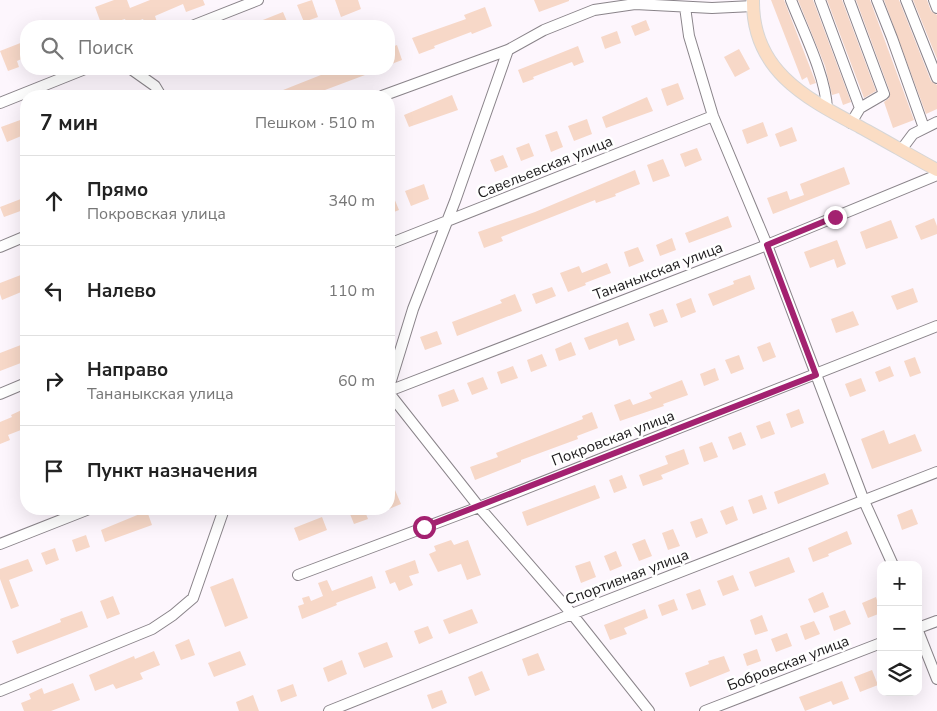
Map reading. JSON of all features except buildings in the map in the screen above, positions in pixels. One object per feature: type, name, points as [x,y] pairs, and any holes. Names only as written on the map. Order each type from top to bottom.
[{"type":"main road","points":[[753,3],[760,40],[772,64],[787,82],[801,94],[826,109],[937,170]]},
{"type":"street","points":[[207,20],[258,0]]},
{"type":"street","points":[[791,0],[822,81],[826,97],[826,109]]},
{"type":"street","points":[[820,0],[860,108]]},
{"type":"street","points":[[849,0],[884,94],[860,108],[852,123]]},
{"type":"street","points":[[877,0],[924,128]]},
{"type":"street","points":[[906,0],[937,78]]},
{"type":"street","points":[[934,0],[937,8]]},
{"type":"street","points":[[395,91],[508,50],[544,30],[594,10],[635,4],[685,7],[753,3]]},
{"type":"street","points":[[685,7],[688,36],[713,116],[767,245],[864,501],[891,561]]},
{"type":"street","points":[[395,368],[413,309],[508,50]]},
{"type":"street","points":[[32,90],[70,75]]},
{"type":"street","points":[[139,75],[155,86],[157,90]]},
{"type":"street","points":[[0,103],[20,95]]},
{"type":"street","name":"Савельевская улица","points":[[395,242],[713,116]]},
{"type":"street","points":[[900,150],[912,134],[937,122]]},
{"type":"street","name":"Тананыкская улица","points":[[395,390],[767,245],[937,175]]},
{"type":"street","points":[[0,247],[20,239]]},
{"type":"street","name":"Покровская улица","points":[[298,575],[816,375],[937,326]]},
{"type":"street","points":[[0,394],[20,386]]},
{"type":"street","points":[[395,400],[479,506],[572,614],[649,711]]},
{"type":"street","name":"Спортивная улица","points":[[329,711],[937,472]]},
{"type":"street","points":[[0,544],[74,515]]},
{"type":"street","points":[[0,691],[152,629],[173,615],[193,598],[222,515]]},
{"type":"street","points":[[922,628],[937,621]]},
{"type":"street","points":[[922,640],[937,679]]},
{"type":"street","name":"Бобровская улица","points":[[706,711],[877,645]]},
{"type":"route","points":[[424,527],[816,375],[767,245],[835,217]]}]
